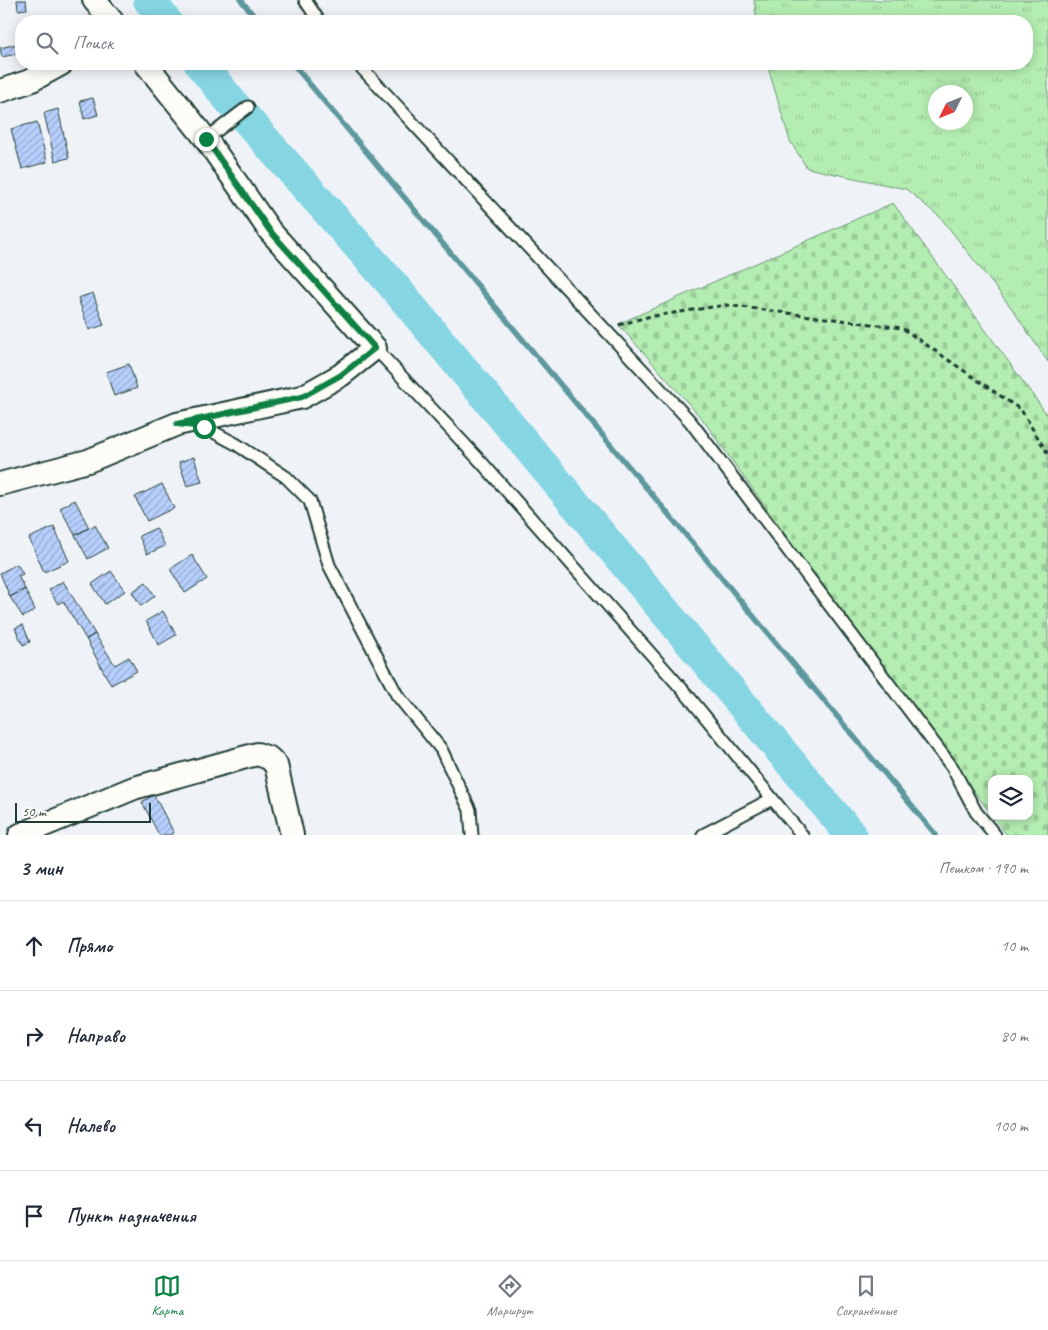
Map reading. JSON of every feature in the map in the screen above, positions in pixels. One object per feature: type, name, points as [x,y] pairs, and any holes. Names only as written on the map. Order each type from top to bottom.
[{"type":"street","points":[[94,0],[106,15]]},
{"type":"street","points":[[0,91],[30,82],[51,70]]},
{"type":"street","points":[[0,484],[88,461],[177,424],[302,397],[341,375],[375,348],[270,231],[206,139],[151,70]]},
{"type":"street","points":[[20,835],[134,788],[257,754],[269,758],[276,765],[292,835]]},
{"type":"lane","points":[[305,0],[315,15]]},
{"type":"lane","points":[[364,70],[690,421],[952,768],[976,812],[996,835]]},
{"type":"lane","points":[[206,139],[228,125],[248,107]]},
{"type":"lane","points":[[375,348],[483,464],[689,697],[802,835]]},
{"type":"lane","points":[[177,424],[204,427],[236,444],[286,476],[310,501],[329,565],[397,695],[441,749],[470,810],[472,835]]},
{"type":"lane","points":[[703,835],[772,799]]},
{"type":"path","points":[[605,329],[647,318],[726,305],[902,328],[1021,410],[1048,454]]},
{"type":"green space","points":[[754,0],[1048,0],[1048,362],[1010,306],[941,218],[906,189],[807,168],[790,141],[769,70],[1033,70],[1033,15],[756,15]]},
{"type":"green space","points":[[893,203],[1048,416],[1048,835],[1007,835],[995,820],[1033,820],[1033,775],[988,775],[988,810],[885,674],[703,420],[618,324]]},
{"type":"building","points":[[17,0],[26,0],[27,9],[18,10]]},
{"type":"building","points":[[15,44],[15,54],[2,57],[0,48]]},
{"type":"building","points":[[93,98],[98,115],[84,119],[80,101]]},
{"type":"building","points":[[58,109],[69,158],[55,161],[44,113]]},
{"type":"building","points":[[37,122],[47,162],[22,169],[11,129]]},
{"type":"building","points":[[93,293],[104,325],[89,330],[78,298]]},
{"type":"building","points":[[129,364],[137,388],[114,396],[106,372]]},
{"type":"building","points":[[194,457],[202,482],[187,486],[179,462]]},
{"type":"building","points":[[162,484],[174,508],[147,521],[135,497]]},
{"type":"building","points":[[75,500],[89,528],[75,535],[60,508]]},
{"type":"building","points":[[95,525],[108,548],[88,559],[75,535]]},
{"type":"building","points":[[54,527],[69,561],[44,572],[29,538]]},
{"type":"building","points":[[156,528],[165,546],[147,554],[139,536]]},
{"type":"building","points":[[192,555],[207,579],[185,593],[170,569]]},
{"type":"building","points":[[17,564],[23,574],[18,576],[25,589],[10,597],[0,573]]},
{"type":"building","points":[[111,571],[125,591],[105,604],[92,584]]},
{"type":"building","points":[[63,581],[95,634],[86,639],[63,601],[58,604],[49,590]]},
{"type":"building","points":[[146,582],[155,596],[141,606],[132,592]]},
{"type":"building","points":[[25,589],[35,610],[23,617],[10,597]]},
{"type":"building","points":[[163,611],[176,635],[159,645],[146,621]]},
{"type":"building","points":[[23,625],[30,642],[23,645],[15,628]]},
{"type":"building","points":[[95,634],[115,665],[129,657],[137,671],[111,685],[86,639]]},
{"type":"building","points":[[154,795],[174,833],[159,835],[142,802]]},
{"type":"waterway","points":[[149,0],[161,15]]},
{"type":"waterway","points":[[241,0],[253,15]]},
{"type":"waterway","points":[[205,70],[392,284],[851,835]]},
{"type":"waterway","points":[[298,70],[936,835]]},
{"type":"route","points":[[204,427],[177,424],[302,397],[341,375],[375,348],[270,231],[206,139]]}]
